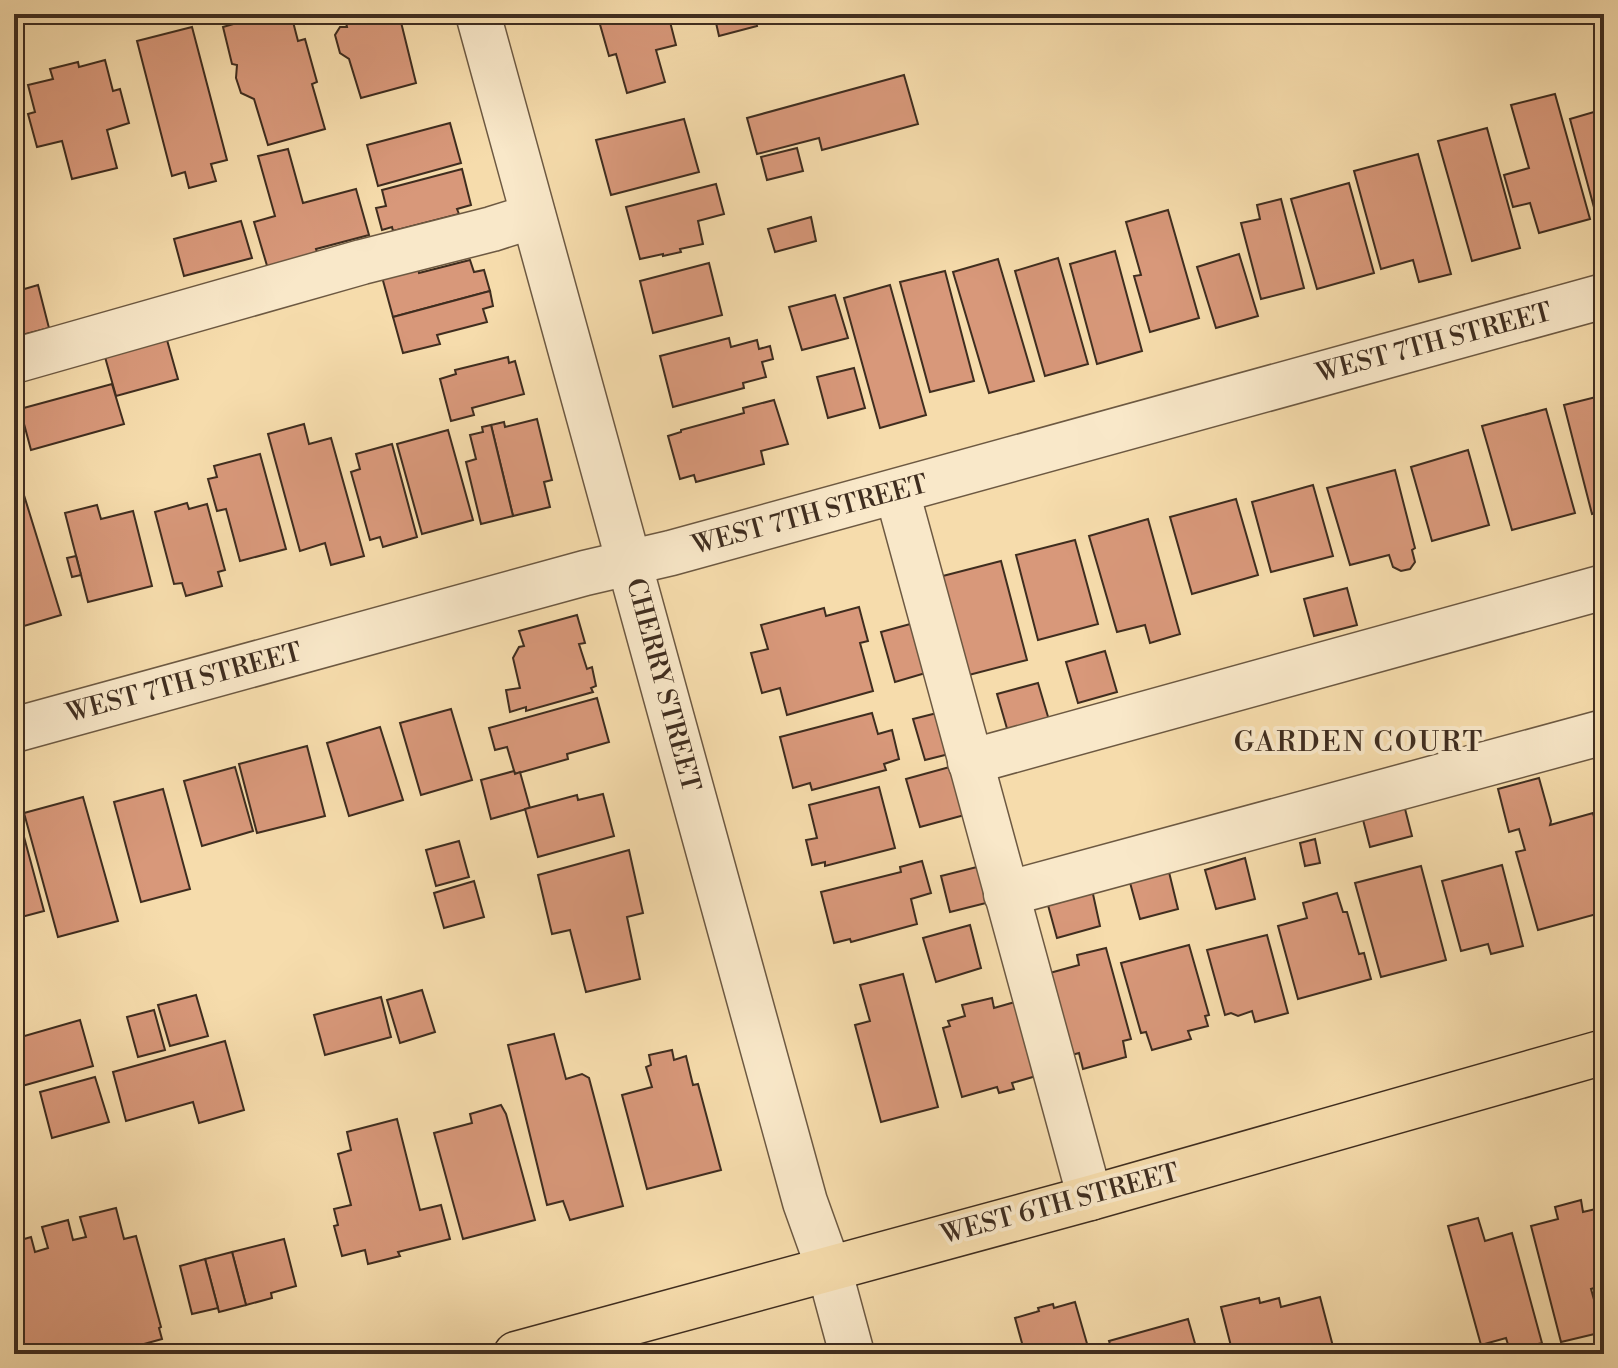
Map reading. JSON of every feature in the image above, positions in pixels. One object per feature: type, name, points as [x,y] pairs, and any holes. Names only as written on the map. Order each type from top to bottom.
[{"type":"main road","name":"WEST 6TH STREET","points":[[516,1354],[1090,1198],[1604,1052]]},
{"type":"street","name":"CHERRY STREET","points":[[478,14],[805,1202],[829,1269],[852,1354]]},
{"type":"street","points":[[14,361],[533,216]]},
{"type":"street","name":"WEST 7TH STREET","points":[[14,730],[585,573],[897,492],[1604,296]]},
{"type":"street","points":[[897,492],[1090,1198]]},
{"type":"street","points":[[970,762],[1604,587]]},
{"type":"street","points":[[1006,894],[1604,732]]},
{"type":"building","points":[[268,14],[292,18],[298,41],[305,39],[317,82],[312,84],[325,129],[268,145],[254,99],[241,93],[236,78],[237,65],[232,64],[223,27]]},
{"type":"building","points":[[344,14],[399,14],[416,83],[361,98],[349,59],[340,53],[335,35],[340,27],[347,27]]},
{"type":"building","points":[[597,14],[668,14],[676,45],[656,50],[665,82],[627,93],[616,54],[609,56]]},
{"type":"building","points":[[714,14],[754,14],[757,26],[719,36]]},
{"type":"building","points":[[192,27],[227,160],[211,164],[216,181],[189,188],[185,172],[172,176],[137,41]]},
{"type":"building","points":[[105,60],[113,91],[120,89],[129,123],[107,130],[117,168],[72,179],[62,141],[37,147],[28,114],[35,112],[28,85],[53,79],[50,69],[78,62],[79,67]]},
{"type":"building","points":[[904,75],[918,124],[822,150],[819,138],[757,154],[747,118]]},
{"type":"building","points":[[1555,94],[1590,219],[1539,233],[1530,203],[1513,207],[1504,175],[1529,168],[1511,105]]},
{"type":"building","points":[[1604,109],[1604,224],[1599,226],[1570,119]]},
{"type":"building","points":[[684,119],[699,172],[611,195],[596,140]]},
{"type":"building","points":[[450,123],[461,163],[378,186],[367,145]]},
{"type":"building","points":[[1487,128],[1520,248],[1472,261],[1438,141]]},
{"type":"building","points":[[797,148],[803,171],[767,180],[761,157]]},
{"type":"building","points":[[288,149],[303,203],[356,189],[369,235],[316,249],[318,255],[268,269],[254,222],[275,216],[258,156]]},
{"type":"building","points":[[1418,154],[1451,274],[1419,282],[1413,260],[1381,269],[1354,171]]},
{"type":"building","points":[[462,169],[471,205],[457,209],[459,214],[393,231],[392,227],[382,230],[376,208],[386,206],[382,190]]},
{"type":"building","points":[[1349,183],[1374,273],[1317,289],[1291,199]]},
{"type":"building","points":[[716,184],[724,214],[698,221],[703,244],[680,249],[681,252],[640,259],[626,207]]},
{"type":"building","points":[[1281,199],[1304,288],[1261,299],[1241,223],[1260,219],[1257,205]]},
{"type":"building","points":[[1168,210],[1199,318],[1150,332],[1134,276],[1141,275],[1126,222]]},
{"type":"building","points":[[811,217],[816,241],[775,252],[768,229]]},
{"type":"building","points":[[241,221],[252,258],[184,276],[174,239]]},
{"type":"building","points":[[1115,251],[1142,351],[1097,364],[1070,264]]},
{"type":"building","points":[[1239,254],[1258,316],[1216,328],[1197,267]]},
{"type":"building","points":[[1058,258],[1088,364],[1045,376],[1015,271]]},
{"type":"building","points":[[998,259],[1034,381],[989,393],[953,272]]},
{"type":"building","points":[[470,260],[474,272],[484,270],[490,291],[393,317],[382,277],[418,268],[419,273]]},
{"type":"building","points":[[709,263],[722,315],[653,333],[640,281]]},
{"type":"building","points":[[945,271],[974,381],[930,392],[900,282]]},
{"type":"building","points":[[38,285],[49,328],[14,337],[14,292]]},
{"type":"building","points":[[890,285],[926,415],[880,428],[844,298]]},
{"type":"building","points":[[490,291],[493,306],[483,309],[487,322],[437,335],[440,344],[403,353],[393,317]]},
{"type":"building","points":[[835,295],[848,338],[802,350],[789,307]]},
{"type":"building","points":[[729,338],[731,347],[757,340],[759,349],[770,346],[773,359],[762,362],[766,377],[743,383],[744,388],[673,407],[660,356]]},
{"type":"building","points":[[167,340],[178,379],[116,396],[105,357]]},
{"type":"building","points":[[508,357],[509,363],[515,361],[524,394],[472,408],[474,415],[451,421],[440,379],[456,374],[455,370]]},
{"type":"building","points":[[854,368],[865,408],[828,418],[817,377]]},
{"type":"building","points":[[112,384],[124,424],[31,450],[20,409]]},
{"type":"building","points":[[1604,395],[1604,511],[1592,514],[1564,405]]},
{"type":"building","points":[[774,400],[788,444],[761,451],[764,464],[696,482],[694,475],[680,479],[668,436],[744,413],[743,408]]},
{"type":"building","points":[[1546,409],[1575,513],[1512,530],[1482,426]]},
{"type":"building","points":[[537,419],[552,480],[544,482],[550,507],[513,516],[491,425],[504,422],[505,427]]},
{"type":"building","points":[[304,424],[309,444],[331,438],[364,556],[331,565],[325,543],[300,551],[268,434]]},
{"type":"building","points":[[491,425],[513,516],[481,524],[466,462],[476,459],[470,435],[483,432],[482,427]]},
{"type":"building","points":[[448,430],[473,520],[422,534],[397,444]]},
{"type":"building","points":[[392,444],[417,537],[383,547],[380,537],[370,540],[351,472],[360,469],[356,454]]},
{"type":"building","points":[[1468,450],[1489,525],[1432,541],[1411,467]]},
{"type":"building","points":[[260,454],[286,549],[240,561],[226,509],[217,511],[208,479],[217,477],[214,466]]},
{"type":"building","points":[[1395,470],[1415,548],[1412,550],[1415,562],[1410,569],[1401,571],[1393,567],[1389,555],[1350,565],[1327,488]]},
{"type":"building","points":[[1313,485],[1333,556],[1271,572],[1252,502]]},
{"type":"building","points":[[23,492],[61,615],[14,629],[14,494]]},
{"type":"building","points":[[1236,499],[1258,575],[1192,594],[1170,517]]},
{"type":"building","points":[[187,503],[189,509],[207,504],[225,570],[218,572],[222,586],[186,596],[182,583],[174,584],[155,512]]},
{"type":"building","points":[[97,505],[101,519],[133,511],[152,586],[88,602],[65,513]]},
{"type":"building","points":[[1148,519],[1180,634],[1150,643],[1145,625],[1117,632],[1089,536]]},
{"type":"building","points":[[1075,540],[1098,624],[1038,640],[1016,555]]},
{"type":"building","points":[[76,556],[81,575],[72,577],[67,558]]},
{"type":"building","points":[[1001,561],[1027,660],[961,677],[935,578]]},
{"type":"building","points":[[1347,588],[1357,625],[1314,636],[1304,599]]},
{"type":"building","points":[[859,607],[868,641],[860,643],[873,691],[787,715],[780,688],[762,693],[751,653],[768,649],[761,625],[824,608],[826,616]]},
{"type":"building","points":[[577,615],[585,643],[579,644],[587,669],[592,667],[596,686],[591,688],[593,692],[526,711],[526,707],[510,712],[506,690],[520,688],[513,658],[519,647],[524,646],[519,631]]},
{"type":"building","points":[[925,620],[939,669],[895,682],[881,632]]},
{"type":"building","points":[[1105,651],[1117,692],[1078,703],[1066,662]]},
{"type":"building","points":[[1038,683],[1049,720],[1008,732],[997,694]]},
{"type":"building","points":[[597,698],[609,742],[567,754],[568,759],[515,774],[507,747],[495,750],[489,728]]},
{"type":"building","points":[[451,709],[472,780],[421,795],[400,723]]},
{"type":"building","points":[[949,710],[961,751],[925,760],[913,719]]},
{"type":"building","points":[[872,713],[878,734],[892,730],[899,759],[884,764],[886,770],[812,790],[810,783],[793,788],[780,737]]},
{"type":"building","points":[[380,727],[403,800],[349,816],[327,743]]},
{"type":"building","points":[[307,746],[325,816],[257,833],[239,764]]},
{"type":"building","points":[[957,765],[972,813],[920,827],[906,779]]},
{"type":"building","points":[[235,767],[253,831],[202,846],[184,781]]},
{"type":"building","points":[[514,771],[515,774],[520,772],[530,808],[491,819],[481,780]]},
{"type":"building","points":[[1539,778],[1550,825],[1593,813],[1600,840],[1604,839],[1604,912],[1538,930],[1516,852],[1525,850],[1519,829],[1509,832],[1498,789]]},
{"type":"building","points":[[879,787],[895,848],[825,866],[825,862],[812,865],[806,840],[817,838],[809,805]]},
{"type":"building","points":[[163,789],[190,889],[141,902],[114,802]]},
{"type":"building","points":[[603,794],[614,836],[538,857],[525,809],[577,795],[578,800]]},
{"type":"building","points":[[83,797],[118,921],[58,937],[24,813]]},
{"type":"building","points":[[1403,801],[1412,836],[1370,847],[1361,812]]},
{"type":"building","points":[[17,811],[44,911],[14,919],[14,812]]},
{"type":"building","points":[[1315,839],[1320,863],[1305,866],[1300,843]]},
{"type":"building","points":[[459,841],[469,877],[436,886],[426,850]]},
{"type":"building","points":[[629,850],[643,913],[627,917],[640,979],[586,992],[570,930],[552,934],[538,875]]},
{"type":"building","points":[[1245,858],[1255,899],[1216,909],[1205,870]]},
{"type":"building","points":[[922,861],[931,893],[911,899],[917,924],[851,942],[850,939],[834,943],[821,892],[901,872],[900,867]]},
{"type":"building","points":[[985,865],[994,901],[950,912],[941,876]]},
{"type":"building","points":[[1502,865],[1523,946],[1491,954],[1488,944],[1461,951],[1442,881]]},
{"type":"building","points":[[1421,866],[1446,960],[1381,977],[1355,883]]},
{"type":"building","points":[[1168,868],[1178,909],[1140,919],[1129,879]]},
{"type":"building","points":[[474,881],[484,917],[444,928],[434,893]]},
{"type":"building","points":[[1091,885],[1100,926],[1057,938],[1046,898]]},
{"type":"building","points":[[1337,893],[1343,912],[1347,912],[1359,954],[1364,953],[1371,979],[1298,999],[1278,926],[1307,918],[1303,903]]},
{"type":"building","points":[[970,925],[981,968],[936,982],[923,938]]},
{"type":"building","points":[[1267,935],[1288,1013],[1255,1022],[1252,1011],[1238,1016],[1231,1013],[1225,1015],[1207,950]]},
{"type":"building","points":[[1189,945],[1209,1015],[1205,1016],[1208,1026],[1188,1031],[1191,1039],[1152,1050],[1146,1032],[1141,1033],[1121,963]]},
{"type":"building","points":[[1106,948],[1131,1039],[1123,1041],[1126,1057],[1083,1069],[1079,1053],[1068,1056],[1046,974],[1079,965],[1077,955]]},
{"type":"building","points":[[903,974],[938,1107],[881,1122],[855,1025],[870,1021],[860,985]]},
{"type":"building","points":[[422,990],[435,1032],[400,1043],[387,1000]]},
{"type":"building","points":[[196,995],[208,1036],[170,1046],[158,1005]]},
{"type":"building","points":[[381,997],[391,1037],[325,1055],[314,1015]]},
{"type":"building","points":[[992,998],[994,1008],[1022,1000],[1043,1074],[1012,1083],[1014,1089],[999,1093],[997,1087],[962,1097],[943,1028],[950,1026],[948,1021],[965,1016],[962,1005]]},
{"type":"building","points":[[154,1010],[165,1050],[138,1057],[127,1017]]},
{"type":"building","points":[[80,1020],[93,1066],[22,1086],[14,1060],[14,1039]]},
{"type":"building","points":[[554,1034],[566,1079],[582,1074],[589,1078],[623,1206],[570,1220],[563,1201],[547,1205],[508,1045]]},
{"type":"building","points":[[225,1041],[244,1110],[199,1123],[193,1102],[126,1121],[113,1072]]},
{"type":"building","points":[[672,1050],[674,1060],[686,1056],[693,1085],[698,1084],[721,1170],[647,1189],[622,1095],[652,1087],[646,1067],[651,1065],[649,1055]]},
{"type":"building","points":[[95,1077],[109,1122],[52,1138],[40,1092]]},
{"type":"building","points":[[501,1105],[535,1220],[463,1239],[434,1133],[472,1123],[470,1114]]},
{"type":"building","points":[[397,1119],[420,1210],[441,1205],[450,1239],[398,1252],[400,1256],[368,1264],[365,1250],[342,1256],[334,1226],[338,1225],[334,1209],[351,1205],[338,1154],[351,1150],[347,1132]]},
{"type":"building","points":[[1581,1200],[1583,1212],[1604,1207],[1604,1285],[1591,1289],[1603,1332],[1561,1342],[1531,1226],[1558,1219],[1555,1207]]},
{"type":"building","points":[[116,1208],[124,1239],[136,1236],[162,1339],[108,1354],[24,1354],[14,1319],[14,1295],[19,1294],[14,1277],[14,1242],[31,1237],[35,1252],[48,1248],[42,1227],[68,1220],[73,1240],[86,1237],[80,1217]]},
{"type":"building","points":[[1478,1218],[1485,1241],[1512,1233],[1542,1343],[1510,1351],[1506,1338],[1481,1345],[1448,1226]]},
{"type":"building","points":[[284,1239],[296,1286],[271,1293],[272,1298],[246,1305],[232,1252]]},
{"type":"building","points":[[232,1252],[246,1305],[219,1312],[205,1259]]},
{"type":"building","points":[[205,1259],[218,1308],[192,1314],[180,1266]]},
{"type":"building","points":[[1320,1297],[1335,1354],[1233,1354],[1221,1307],[1259,1298],[1260,1303],[1279,1298],[1281,1307]]},
{"type":"building","points":[[1075,1302],[1090,1354],[1025,1354],[1015,1318],[1053,1304],[1054,1308]]},
{"type":"building","points":[[1188,1319],[1198,1354],[1113,1354],[1109,1341]]},
{"type":"district","name":"GARDEN COURT","points":[[1359,742]]}]
